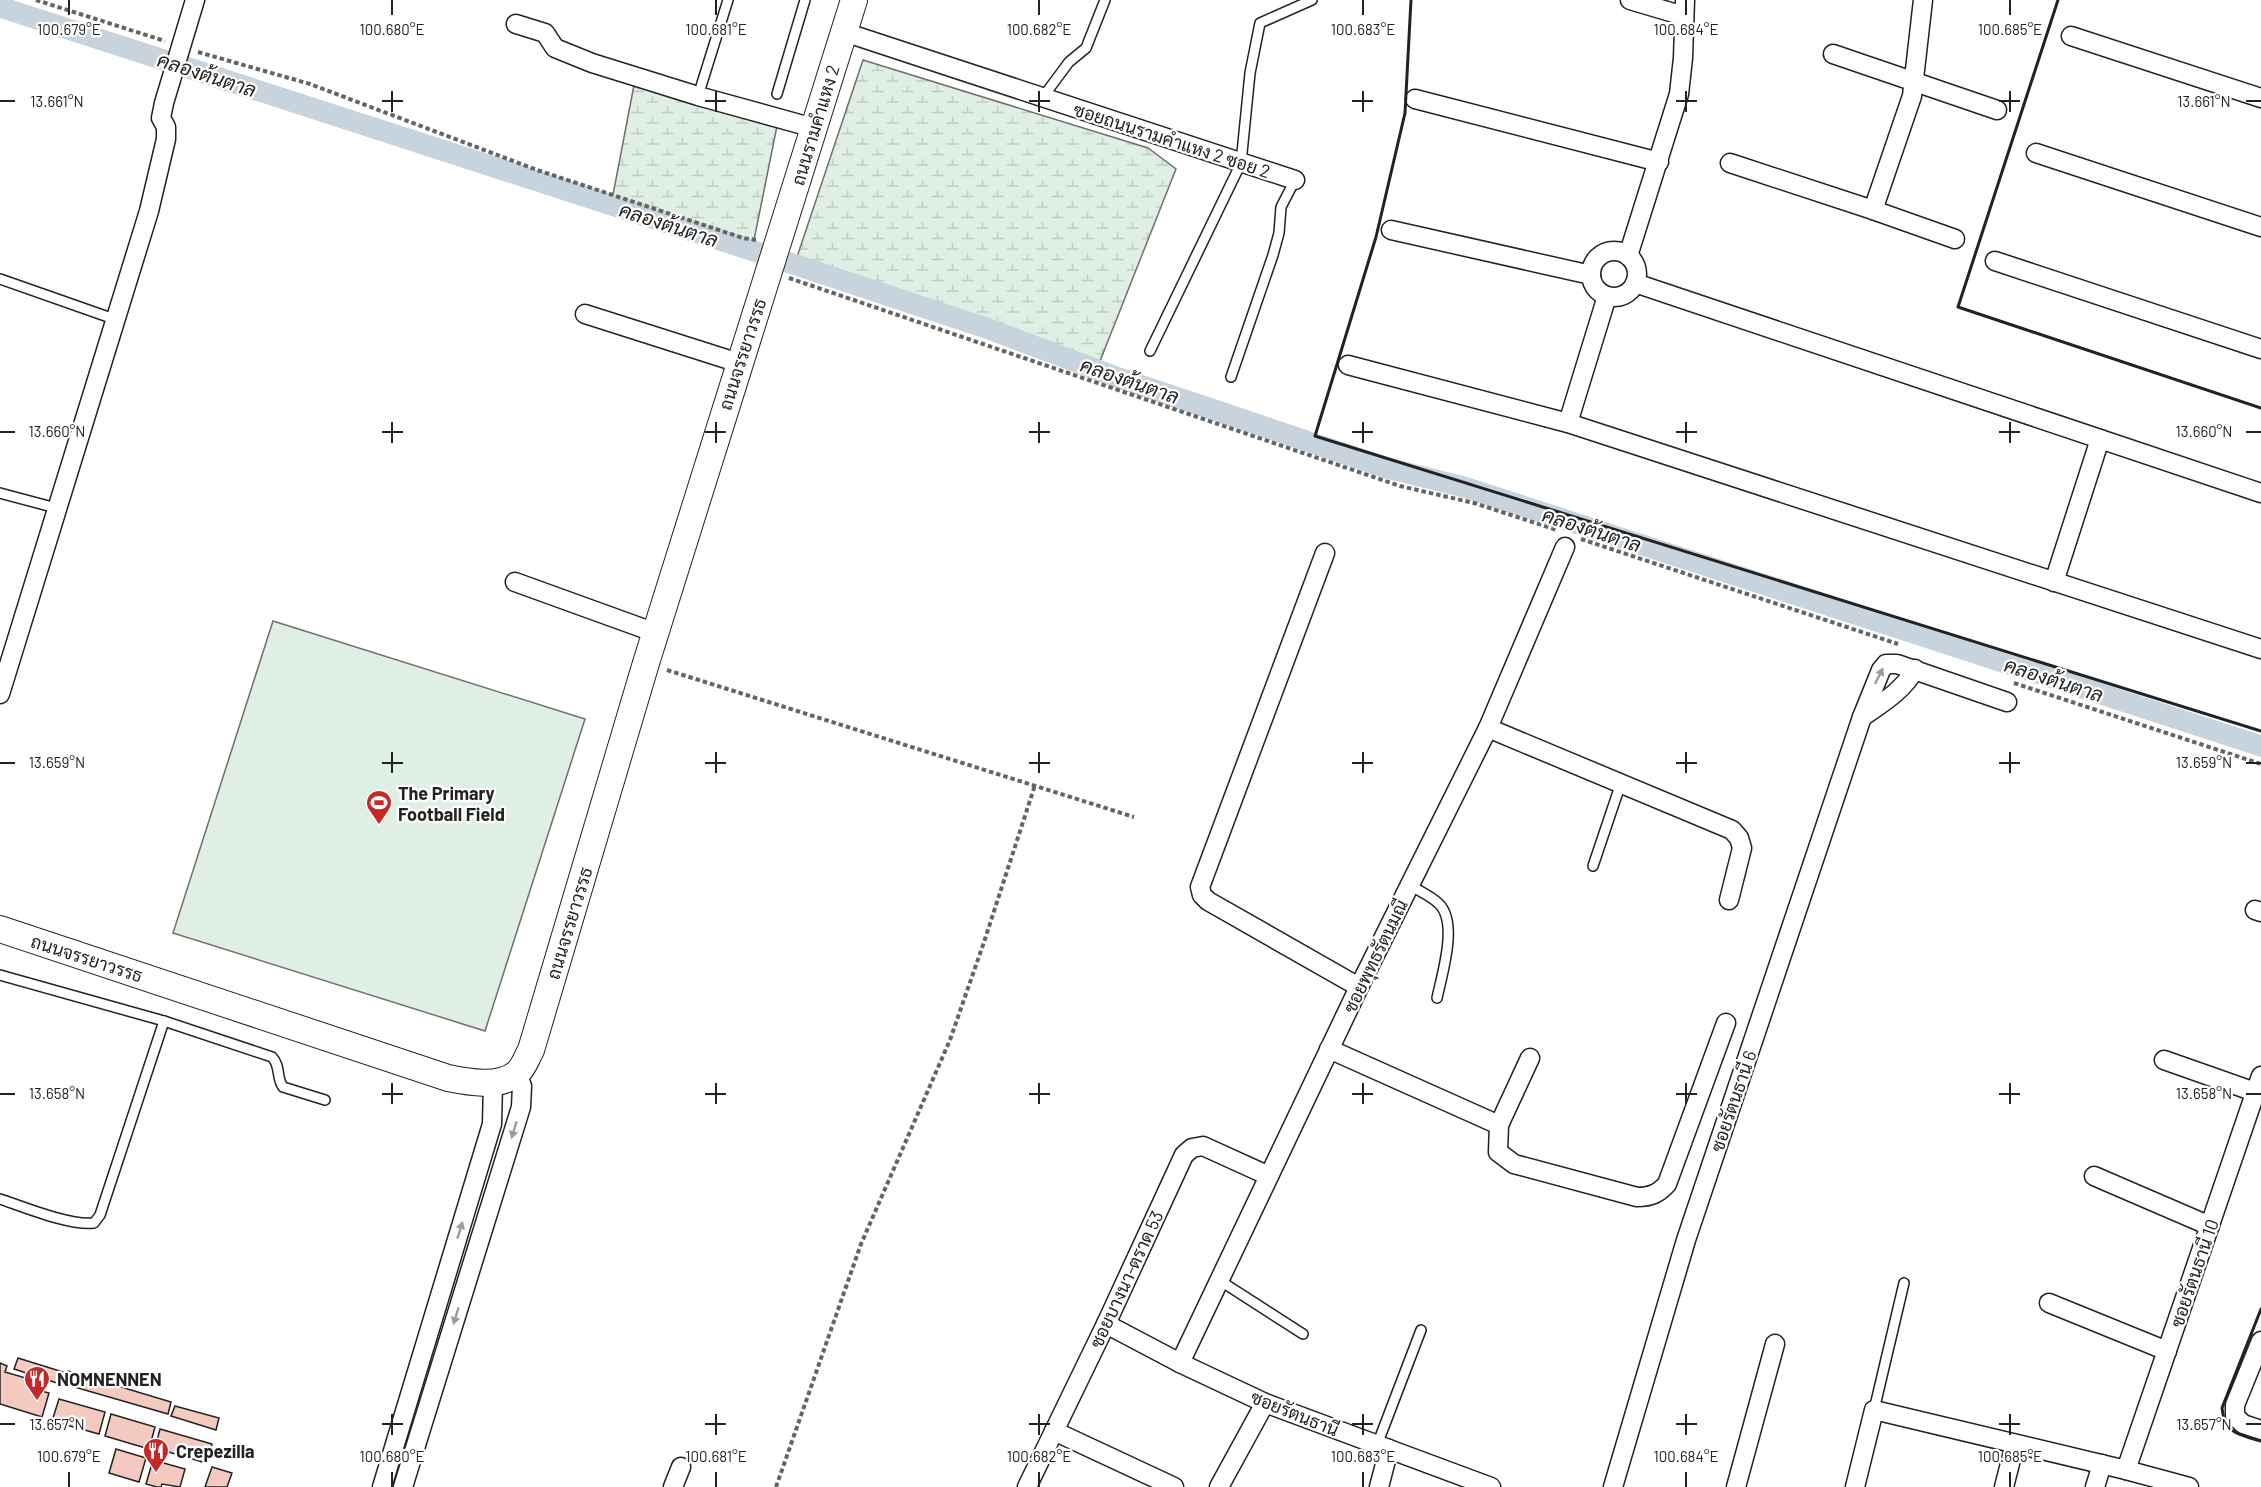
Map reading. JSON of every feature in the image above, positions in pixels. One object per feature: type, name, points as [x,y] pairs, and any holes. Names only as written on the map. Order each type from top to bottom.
[{"type":"main road","name":"ถนนรามคำแหง 2","points":[[773,258],[854,0]]},
{"type":"main road","name":"ถนนจรรยาวรรธ","points":[[0,929],[448,1078],[474,1083],[505,1078],[531,1050],[646,663],[773,258]]},
{"type":"street","points":[[0,694],[149,211],[166,139],[166,127],[161,118],[164,103],[195,0]]},
{"type":"street","points":[[1628,256],[1679,94],[1684,8],[1630,0]]},
{"type":"street","points":[[1873,210],[1912,96],[1923,0]]},
{"type":"street","points":[[516,24],[545,33],[555,48],[592,63],[698,96],[814,128]]},
{"type":"street","name":"ซอยถนนรามคำแหง 2 ซอย 2","points":[[844,32],[1295,180]]},
{"type":"street","points":[[2072,36],[2261,99]]},
{"type":"street","points":[[1833,54],[1997,110]]},
{"type":"street","points":[[1415,99],[1659,162]]},
{"type":"street","points":[[2036,153],[2261,227]]},
{"type":"street","points":[[1730,162],[1955,239]]},
{"type":"street","points":[[1391,230],[1591,275]]},
{"type":"street","points":[[1614,251],[1628,256],[1636,268],[1635,283],[1632,289],[1621,296],[1607,296],[1595,288],[1591,275],[1595,261],[1600,255],[1614,251]]},
{"type":"street","points":[[1995,261],[2261,349]]},
{"type":"street","points":[[1635,283],[2261,493]]},
{"type":"street","points":[[1568,423],[1607,296]]},
{"type":"street","points":[[585,314],[739,363]]},
{"type":"street","points":[[1348,365],[1568,423],[2261,649]]},
{"type":"street","points":[[2054,582],[2100,439]]},
{"type":"street","name":"ซอยพุทธรัตนมณี","points":[[1180,1363],[1359,987],[1488,728],[1568,539]]},
{"type":"street","points":[[1325,553],[1200,887],[1202,896],[1208,902],[1359,987]]},
{"type":"street","points":[[515,582],[656,633]]},
{"type":"street","name":"ซอยรัตนธานี 6","points":[[1613,1487],[1686,1240],[1862,717],[1881,670],[1886,664],[1897,664],[2007,702]]},
{"type":"street","points":[[1862,717],[1905,684],[1915,669]]},
{"type":"street","points":[[1488,728],[1732,830],[1739,838],[1742,848],[1729,900]]},
{"type":"street","points":[[1530,1058],[1499,1125],[1498,1152],[1514,1164],[1637,1197],[1649,1197],[1659,1193],[1667,1184],[1726,1023]]},
{"type":"street","points":[[1329,1049],[1499,1125]]},
{"type":"street","points":[[2164,1060],[2258,1084]]},
{"type":"street","points":[[382,1487],[505,1078],[522,1086],[521,1107],[403,1487]]},
{"type":"street","name":"ซอยรัตนธานี 10","points":[[2126,1470],[2258,1084]]},
{"type":"street","name":"ซอยบางนา-ตราด 53","points":[[1027,1487],[1184,1155],[1192,1148],[1203,1146],[1269,1176]]},
{"type":"street","points":[[2094,1176],[2210,1226]]},
{"type":"street","points":[[2049,1303],[2167,1351]]},
{"type":"street","name":"ซอยรัตนธานี","points":[[1106,1324],[1180,1363],[1265,1402],[1491,1487]]},
{"type":"street","points":[[2261,1341],[2235,1405],[2235,1416],[2242,1424],[2261,1430]]},
{"type":"street","points":[[1736,1487],[1776,1344]]},
{"type":"street","points":[[1219,1487],[1265,1402]]},
{"type":"street","points":[[1856,1487],[1874,1410],[2189,1487]]},
{"type":"street","points":[[1054,1431],[1174,1487]]},
{"type":"street","points":[[2004,1487],[2016,1444]]},
{"type":"street","points":[[1379,1487],[1383,1447]]},
{"type":"street","points":[[2095,1487],[2102,1464]]},
{"type":"street","points":[[673,1487],[681,1467]]},
{"type":"lane","points":[[698,96],[728,0]]},
{"type":"lane","points":[[777,94],[805,0]]},
{"type":"lane","points":[[1042,97],[1069,62],[1086,48],[1105,0]]},
{"type":"lane","points":[[1150,351],[1241,163],[1250,73],[1260,23],[1312,0]]},
{"type":"lane","points":[[1231,376],[1274,255],[1281,207],[1295,180]]},
{"type":"lane","points":[[0,279],[114,319]]},
{"type":"lane","points":[[0,493],[56,508]]},
{"type":"lane","points":[[1593,866],[1621,783]]},
{"type":"lane","points":[[1410,885],[1438,902],[1446,913],[1448,933],[1446,959],[1437,998]]},
{"type":"lane","points":[[0,975],[164,1020],[272,1057],[277,1062],[280,1083],[283,1087],[325,1100]]},
{"type":"lane","points":[[0,1199],[72,1222],[93,1223],[100,1215],[164,1020]]},
{"type":"lane","points":[[1220,1280],[1303,1334]]},
{"type":"lane","points":[[1874,1410],[1904,1284]]},
{"type":"lane","points":[[1383,1447],[1421,1330]]},
{"type":"lane","points":[[408,1402],[428,1407]]},
{"type":"path","points":[[36,0],[310,84],[537,170],[743,238],[773,258],[1400,486],[1474,503],[1568,539],[1906,647]]},
{"type":"path","points":[[646,663],[1134,817]]},
{"type":"path","points":[[2007,681],[2261,764]]},
{"type":"path","points":[[776,1487],[861,1244],[950,1040],[1035,785]]},
{"type":"green space","points":[[863,60],[1148,148],[1176,169],[1100,361],[797,257]]},
{"type":"green space","points":[[634,85],[777,126],[753,245],[612,200]]},
{"type":"green space","name":"The Primary Football Field","points":[[273,621],[585,719],[485,1031],[173,933]]},
{"type":"building","points":[[18,1358],[63,1372],[60,1384],[14,1369]]},
{"type":"building","points":[[0,1363],[7,1366],[5,1372],[36,1381],[34,1389],[49,1393],[42,1417],[0,1404]]},
{"type":"building","points":[[68,1371],[171,1402],[168,1414],[64,1384]]},
{"type":"building","points":[[59,1399],[105,1412],[99,1434],[52,1421]]},
{"type":"building","points":[[175,1406],[219,1418],[216,1430],[171,1416]]},
{"type":"building","points":[[111,1414],[155,1427],[149,1449],[105,1436]]},
{"type":"building","points":[[160,1429],[212,1444],[206,1463],[155,1448]]},
{"type":"building","points":[[116,1449],[146,1458],[139,1482],[109,1473]]},
{"type":"building","points":[[153,1460],[185,1469],[180,1487],[162,1484],[161,1487],[157,1487],[146,1484]]},
{"type":"building","points":[[212,1467],[232,1473],[227,1487],[205,1487]]},
{"type":"waterway","name":"คลองต้นตาล","points":[[0,7],[986,328],[1119,378],[1387,468],[1464,487],[2261,746]]},
{"type":"wall","points":[[1411,0],[1405,113],[1376,237],[1315,436],[2261,731]]},
{"type":"wall","points":[[2058,0],[1958,307],[2261,408]]},
{"type":"wall","points":[[2261,1309],[2222,1408],[2229,1428],[2240,1435],[2261,1441]]},
{"type":"place","name":"The Primary Football Field","points":[[379,826]]},
{"type":"place","name":"NOMNENNEN","points":[[37,1402]]},
{"type":"place","name":"Crepezilla","points":[[156,1474]]}]
